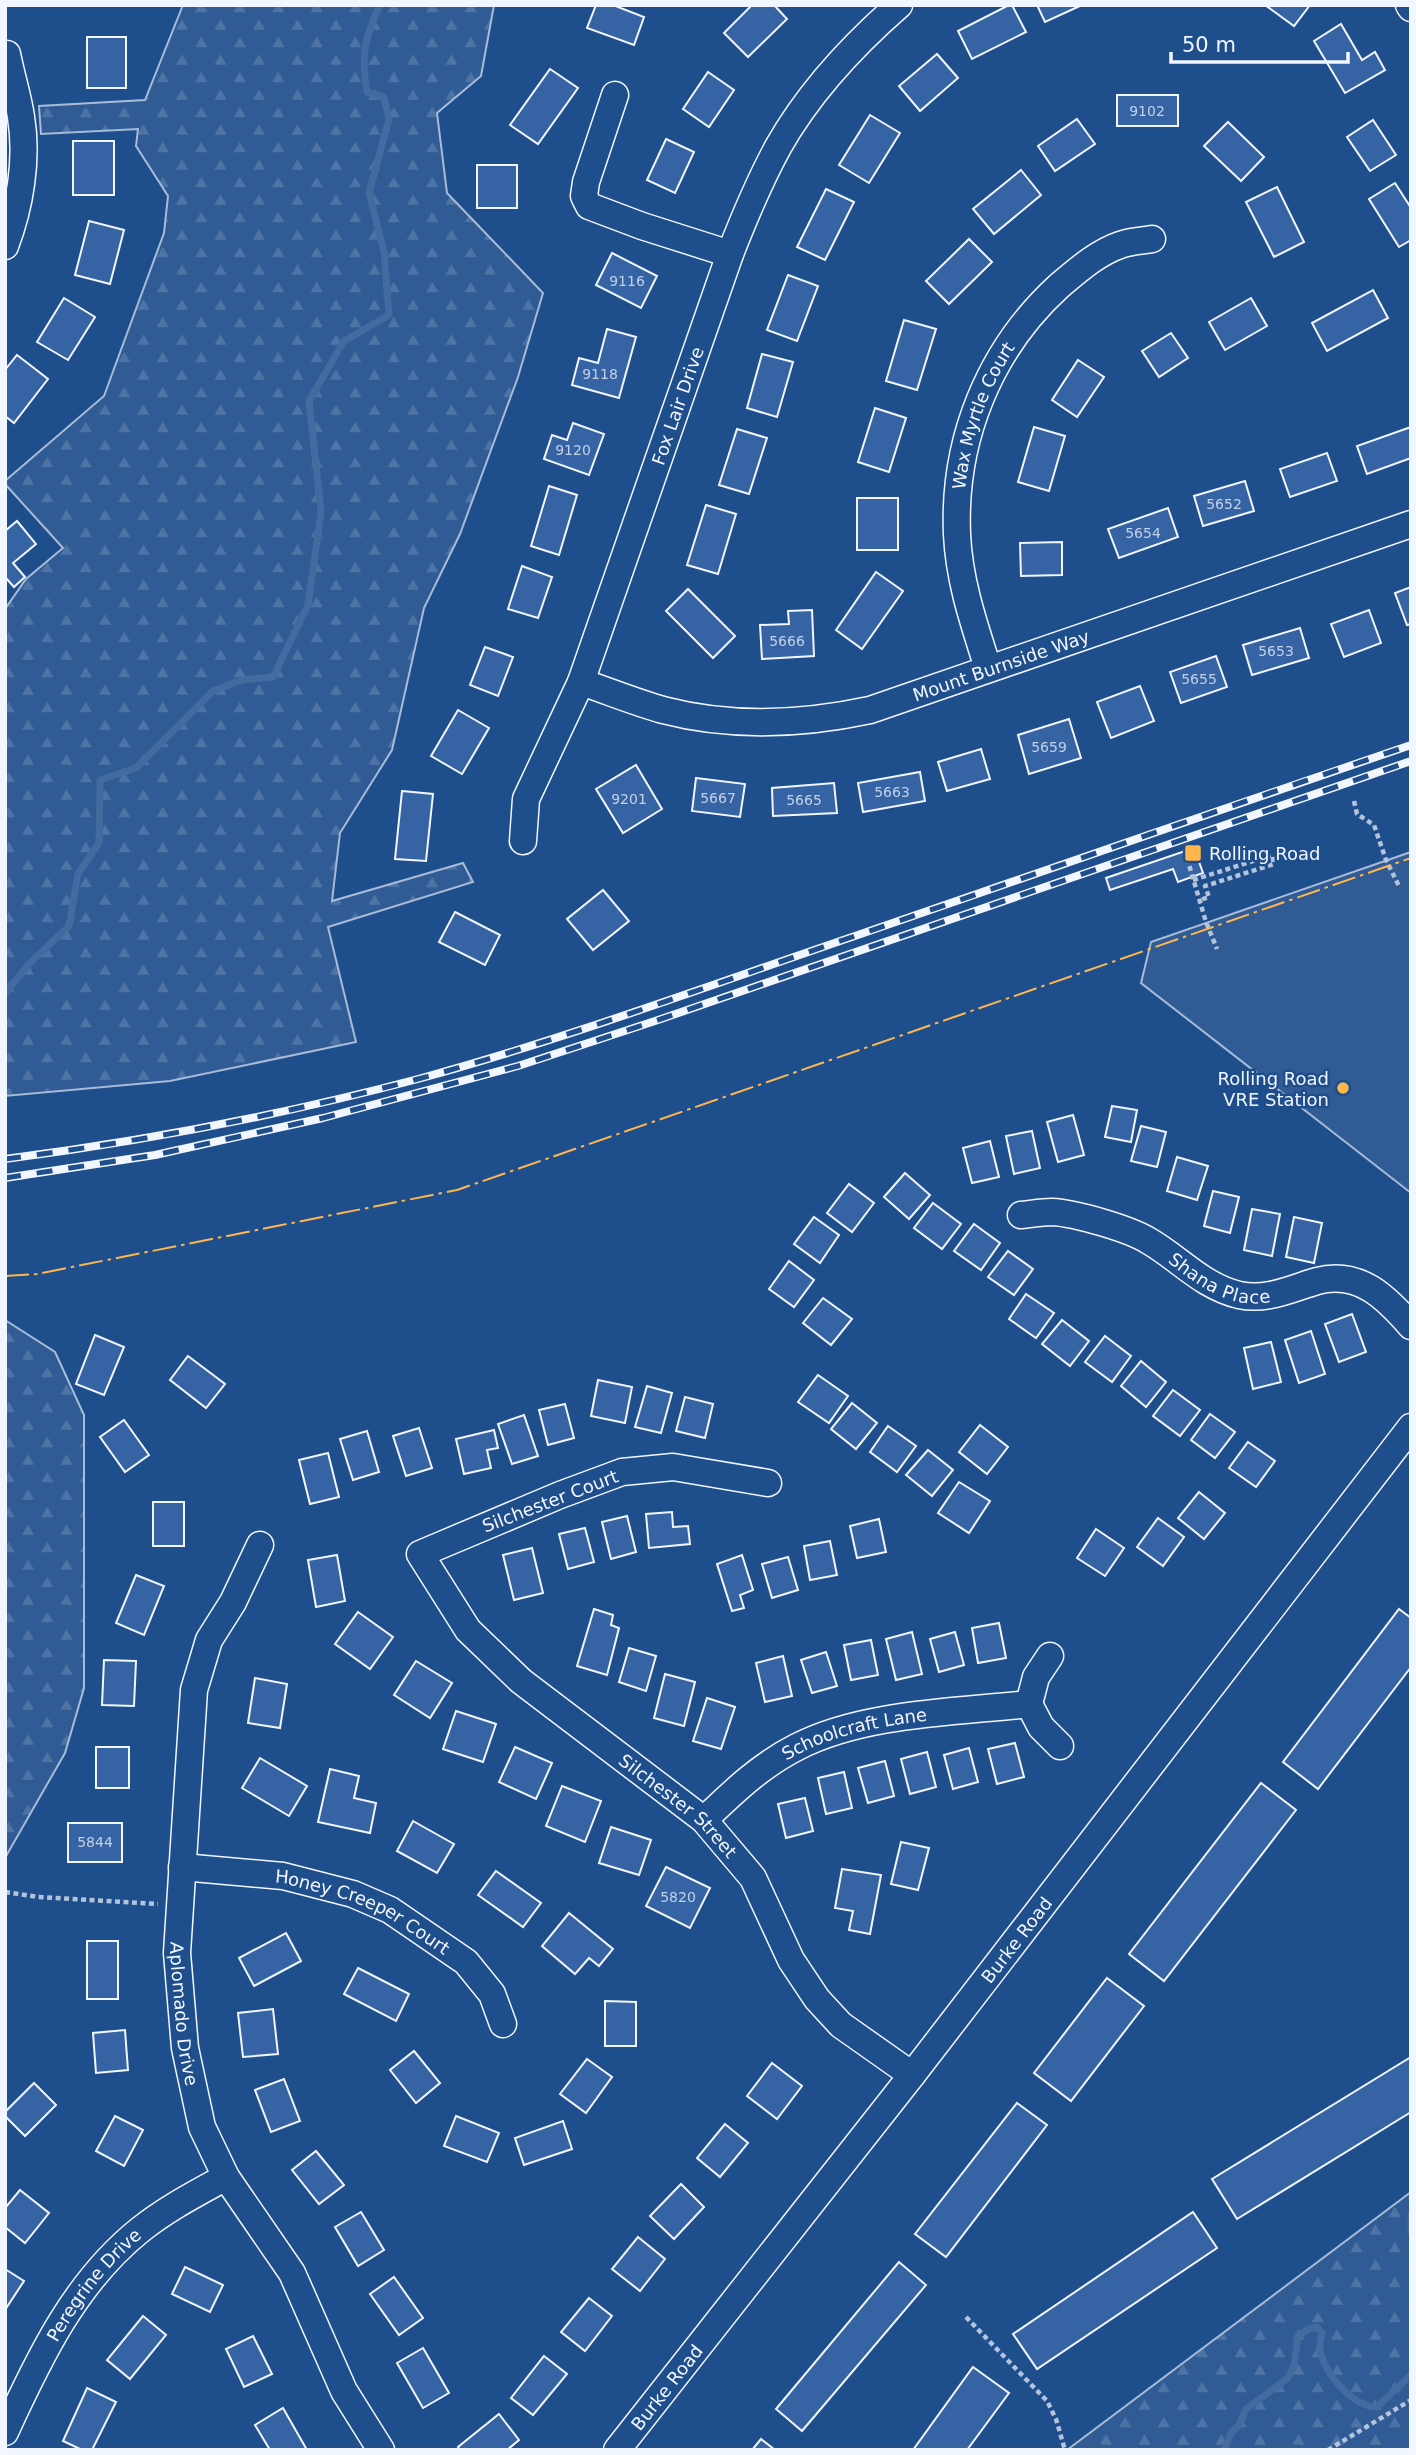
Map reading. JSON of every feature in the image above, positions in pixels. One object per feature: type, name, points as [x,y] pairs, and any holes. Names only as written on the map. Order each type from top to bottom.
[{"type":"street","name":"Fox Lair Drive","points":[[523,841],[526,799],[581,682],[730,254],[761,180],[779,145],[836,66],[900,5]]},
{"type":"street","points":[[5,246],[16,208],[23,155],[22,119],[7,54]]},
{"type":"street","points":[[615,95],[586,182],[584,196],[589,206],[631,223],[730,254]]},
{"type":"street","name":"Wax Myrtle Court","points":[[988,668],[967,601],[957,535],[959,472],[973,415],[1000,358],[1021,326],[1043,301],[1083,265],[1096,257],[1121,244],[1152,239]]},
{"type":"street","name":"Mount Burnside Way","points":[[581,682],[661,709],[697,717],[743,723],[790,723],[832,718],[870,710],[1411,524]]},
{"type":"street","name":"Shana Place","points":[[1021,1215],[1051,1212],[1134,1233],[1150,1241],[1201,1279],[1217,1288],[1242,1296],[1267,1296],[1288,1292],[1319,1281],[1340,1279],[1362,1284],[1376,1290],[1411,1326]]},
{"type":"street","name":"Burke Road","points":[[617,2450],[912,2076],[1411,1427]]},
{"type":"street","name":"Silchester Court","points":[[420,1554],[560,1494],[622,1472],[673,1467],[768,1483]]},
{"type":"street","name":"Aplomado Drive","points":[[260,1545],[233,1602],[209,1640],[194,1690],[177,1953],[185,2048],[202,2127],[226,2177],[292,2273],[344,2392],[381,2450]]},
{"type":"street","name":"Silchester Street","points":[[420,1554],[468,1630],[521,1681],[704,1820],[753,1878],[791,1959],[817,1999],[841,2025],[912,2076]]},
{"type":"street","points":[[1050,1656],[1036,1677],[1029,1704],[1041,1727],[1060,1746]]},
{"type":"street","name":"Schoolcraft Lane","points":[[704,1820],[743,1783],[795,1748],[827,1734],[881,1721],[1029,1704]]},
{"type":"street","name":"Honey Creeper Court","points":[[182,1867],[283,1876],[353,1894],[390,1910],[466,1962],[492,1994],[503,2024]]},
{"type":"street","name":"Peregrine Drive","points":[[5,2432],[38,2360],[72,2304],[104,2264],[139,2230],[226,2177]]},
{"type":"path","points":[[1354,801],[1357,814],[1374,825],[1386,860],[1401,888]]},
{"type":"path","points":[[1193,880],[1272,855],[1274,864],[1205,886],[1209,897],[1200,900]]},
{"type":"path","points":[[1187,858],[1217,948]]},
{"type":"path","points":[[5,1892],[38,1897],[180,1906]]},
{"type":"path","points":[[966,2317],[1047,2401],[1056,2419],[1065,2450]]},
{"type":"path","points":[[1328,2450],[1411,2400]]},
{"type":"green space","points":[[183,5],[494,5],[481,76],[437,113],[447,193],[543,293],[518,377],[460,534],[424,608],[392,750],[340,833],[332,901],[463,863],[473,882],[328,927],[356,1042],[170,1081],[5,1096],[5,609],[26,579],[63,548],[5,481],[104,396],[164,233],[168,196],[136,146],[138,129],[41,134],[39,106],[145,100]]},
{"type":"green space","points":[[5,1320],[55,1352],[84,1415],[84,1688],[65,1753],[5,1858]]},
{"type":"green space","points":[[1411,2192],[1411,2450],[1067,2450]]},
{"type":"shaded area","name":"Rolling Road VRE Station","points":[[1411,852],[1411,1193],[1141,983],[1151,942]]},
{"type":"building","points":[[596,5],[613,5],[644,17],[634,45],[587,28]]},
{"type":"building","points":[[752,5],[774,5],[787,19],[748,57],[724,33]]},
{"type":"building","points":[[1012,5],[1026,32],[972,59],[958,31]]},
{"type":"building","points":[[1037,5],[1082,5],[1045,22]]},
{"type":"building","points":[[1265,5],[1310,5],[1294,26]]},
{"type":"building","points":[[1341,24],[1362,60],[1375,52],[1385,70],[1345,93],[1314,41]]},
{"type":"building","points":[[87,37],[126,37],[126,88],[87,88]]},
{"type":"building","points":[[937,54],[958,78],[920,111],[899,86]]},
{"type":"building","points":[[550,69],[578,88],[538,144],[510,125]]},
{"type":"building","points":[[708,72],[734,90],[709,127],[683,109]]},
{"type":"building","points":[[1117,95],[1178,95],[1178,126],[1117,126]]},
{"type":"building","points":[[870,115],[900,133],[869,183],[839,165]]},
{"type":"building","points":[[1077,119],[1095,144],[1055,171],[1038,146]]},
{"type":"building","points":[[1373,120],[1396,155],[1370,171],[1347,137]]},
{"type":"building","points":[[1228,122],[1264,157],[1241,181],[1204,146]]},
{"type":"building","points":[[666,139],[694,152],[675,193],[647,180]]},
{"type":"building","points":[[73,141],[114,141],[114,195],[73,195]]},
{"type":"building","points":[[477,165],[517,165],[517,208],[477,208]]},
{"type":"building","points":[[1021,170],[1041,195],[994,234],[973,209]]},
{"type":"building","points":[[1395,183],[1411,208],[1411,240],[1399,247],[1369,199]]},
{"type":"building","points":[[1277,187],[1304,242],[1274,257],[1246,202]]},
{"type":"building","points":[[826,189],[854,202],[825,260],[797,247]]},
{"type":"building","points":[[89,221],[124,230],[110,284],[75,275]]},
{"type":"building","points":[[969,239],[992,262],[949,304],[926,281]]},
{"type":"building","points":[[612,253],[657,276],[641,308],[596,285]]},
{"type":"building","points":[[788,275],[818,286],[797,341],[767,330]]},
{"type":"building","points":[[1373,290],[1388,318],[1327,351],[1312,323]]},
{"type":"building","points":[[64,298],[95,317],[68,360],[37,342]]},
{"type":"building","points":[[1251,298],[1267,326],[1225,350],[1209,322]]},
{"type":"building","points":[[904,320],[936,329],[917,390],[886,381]]},
{"type":"building","points":[[607,329],[636,337],[619,398],[572,385],[579,358],[598,363]]},
{"type":"building","points":[[1171,333],[1188,358],[1159,377],[1142,351]]},
{"type":"building","points":[[762,354],[793,362],[777,417],[747,408]]},
{"type":"building","points":[[17,355],[48,379],[14,423],[5,416],[5,370]]},
{"type":"building","points":[[1078,360],[1104,377],[1077,417],[1052,400]]},
{"type":"building","points":[[875,408],[906,418],[889,472],[858,462]]},
{"type":"building","points":[[573,423],[604,434],[589,475],[544,459],[552,435],[567,440]]},
{"type":"building","points":[[1034,427],[1065,436],[1049,491],[1018,482]]},
{"type":"building","points":[[1411,427],[1411,458],[1367,474],[1357,446]]},
{"type":"building","points":[[737,429],[767,438],[749,494],[719,485]]},
{"type":"building","points":[[1327,453],[1337,481],[1290,497],[1280,469]]},
{"type":"building","points":[[1245,481],[1254,511],[1203,526],[1194,496]]},
{"type":"building","points":[[549,486],[577,495],[559,555],[531,546]]},
{"type":"building","points":[[857,498],[898,498],[898,550],[857,550]]},
{"type":"building","points":[[706,505],[736,514],[718,574],[687,565]]},
{"type":"building","points":[[1168,508],[1178,537],[1119,558],[1108,529]]},
{"type":"building","points":[[17,521],[36,544],[13,563],[25,577],[14,587],[5,577],[5,531]]},
{"type":"building","points":[[1062,542],[1062,575],[1021,576],[1020,543]]},
{"type":"building","points":[[522,566],[552,577],[538,618],[508,609]]},
{"type":"building","points":[[876,572],[903,591],[862,649],[836,630]]},
{"type":"building","points":[[1411,587],[1411,624],[1407,625],[1395,593]]},
{"type":"building","points":[[688,589],[735,636],[713,658],[666,611]]},
{"type":"building","points":[[812,610],[814,656],[762,659],[760,625],[789,624],[788,611]]},
{"type":"building","points":[[1369,610],[1381,643],[1344,657],[1331,624]]},
{"type":"building","points":[[1300,628],[1309,658],[1252,675],[1243,645]]},
{"type":"building","points":[[485,647],[513,657],[498,696],[470,685]]},
{"type":"building","points":[[1216,656],[1227,687],[1181,703],[1170,672]]},
{"type":"building","points":[[1140,686],[1154,721],[1111,738],[1097,702]]},
{"type":"building","points":[[458,710],[489,728],[462,774],[431,756]]},
{"type":"building","points":[[1069,719],[1081,758],[1029,774],[1018,735]]},
{"type":"building","points":[[981,749],[990,779],[947,791],[938,762]]},
{"type":"building","points":[[636,765],[662,809],[623,833],[596,789]]},
{"type":"building","points":[[920,772],[925,801],[863,812],[858,783]]},
{"type":"building","points":[[696,778],[745,784],[740,817],[692,811]]},
{"type":"building","points":[[834,783],[837,813],[773,816],[772,788]]},
{"type":"building","points":[[402,791],[433,794],[426,861],[395,859]]},
{"type":"building","points":[[1194,848],[1203,873],[1178,882],[1173,869],[1110,890],[1106,878]]},
{"type":"building","points":[[603,890],[629,921],[593,950],[567,919]]},
{"type":"building","points":[[455,912],[500,935],[485,965],[439,942]]},
{"type":"building","points":[[1112,1106],[1137,1110],[1131,1142],[1105,1137]]},
{"type":"building","points":[[1073,1115],[1084,1155],[1058,1162],[1047,1122]]},
{"type":"building","points":[[1141,1126],[1166,1132],[1157,1167],[1131,1161]]},
{"type":"building","points":[[1032,1131],[1040,1168],[1014,1174],[1006,1136]]},
{"type":"building","points":[[990,1141],[999,1177],[972,1183],[963,1148]]},
{"type":"building","points":[[1177,1157],[1208,1166],[1197,1200],[1167,1191]]},
{"type":"building","points":[[905,1173],[930,1195],[909,1219],[884,1197]]},
{"type":"building","points":[[849,1184],[874,1203],[852,1232],[827,1213]]},
{"type":"building","points":[[1213,1191],[1239,1197],[1230,1233],[1204,1226]]},
{"type":"building","points":[[933,1203],[961,1224],[942,1249],[914,1228]]},
{"type":"building","points":[[1252,1209],[1280,1214],[1272,1256],[1244,1250]]},
{"type":"building","points":[[814,1217],[839,1235],[820,1263],[794,1244]]},
{"type":"building","points":[[1294,1217],[1322,1223],[1314,1263],[1286,1257]]},
{"type":"building","points":[[974,1224],[1000,1243],[981,1270],[954,1251]]},
{"type":"building","points":[[1008,1251],[1033,1269],[1014,1295],[988,1277]]},
{"type":"building","points":[[789,1261],[814,1280],[794,1307],[769,1289]]},
{"type":"building","points":[[1026,1294],[1054,1313],[1036,1338],[1009,1319]]},
{"type":"building","points":[[823,1298],[852,1319],[831,1345],[803,1323]]},
{"type":"building","points":[[1352,1314],[1366,1352],[1339,1362],[1325,1324]]},
{"type":"building","points":[[1062,1320],[1089,1341],[1070,1366],[1042,1344]]},
{"type":"building","points":[[1311,1331],[1325,1374],[1299,1383],[1285,1340]]},
{"type":"building","points":[[95,1335],[124,1347],[104,1395],[76,1384]]},
{"type":"building","points":[[1105,1336],[1131,1356],[1112,1382],[1085,1362]]},
{"type":"building","points":[[1271,1342],[1281,1382],[1253,1389],[1244,1348]]},
{"type":"building","points":[[188,1356],[225,1384],[206,1408],[170,1380]]},
{"type":"building","points":[[1141,1361],[1166,1382],[1146,1407],[1121,1386]]},
{"type":"building","points":[[818,1375],[848,1396],[829,1423],[798,1402]]},
{"type":"building","points":[[598,1380],[632,1387],[625,1423],[591,1416]]},
{"type":"building","points":[[647,1386],[672,1393],[661,1433],[635,1427]]},
{"type":"building","points":[[1173,1390],[1200,1410],[1180,1436],[1153,1416]]},
{"type":"building","points":[[685,1397],[713,1404],[705,1438],[676,1431]]},
{"type":"building","points":[[852,1403],[877,1423],[856,1449],[831,1429]]},
{"type":"building","points":[[565,1404],[574,1438],[548,1445],[539,1410]]},
{"type":"building","points":[[1210,1414],[1235,1432],[1215,1458],[1191,1440]]},
{"type":"building","points":[[524,1415],[538,1456],[512,1464],[498,1424]]},
{"type":"building","points":[[124,1420],[149,1455],[125,1472],[100,1437]]},
{"type":"building","points":[[980,1425],[1008,1447],[987,1474],[959,1452]]},
{"type":"building","points":[[888,1426],[916,1446],[897,1472],[870,1452]]},
{"type":"building","points":[[419,1428],[432,1468],[406,1476],[393,1436]]},
{"type":"building","points":[[494,1430],[498,1448],[487,1450],[491,1468],[464,1474],[456,1439]]},
{"type":"building","points":[[367,1431],[379,1472],[353,1480],[340,1439]]},
{"type":"building","points":[[1248,1442],[1275,1461],[1256,1487],[1229,1468]]},
{"type":"building","points":[[928,1450],[953,1470],[932,1496],[906,1475]]},
{"type":"building","points":[[328,1453],[339,1497],[310,1504],[299,1460]]},
{"type":"building","points":[[959,1482],[990,1501],[969,1533],[938,1513]]},
{"type":"building","points":[[1199,1492],[1225,1513],[1204,1539],[1178,1518]]},
{"type":"building","points":[[153,1502],[184,1502],[184,1546],[153,1546]]},
{"type":"building","points":[[672,1512],[673,1527],[688,1526],[690,1544],[649,1548],[646,1514]]},
{"type":"building","points":[[627,1516],[636,1552],[611,1559],[602,1522]]},
{"type":"building","points":[[1158,1518],[1184,1537],[1163,1566],[1137,1547]]},
{"type":"building","points":[[879,1519],[886,1552],[857,1558],[850,1526]]},
{"type":"building","points":[[585,1528],[594,1562],[568,1569],[559,1534]]},
{"type":"building","points":[[1096,1529],[1124,1548],[1105,1576],[1077,1558]]},
{"type":"building","points":[[830,1541],[837,1575],[810,1580],[804,1546]]},
{"type":"building","points":[[532,1548],[543,1593],[514,1600],[503,1555]]},
{"type":"building","points":[[337,1555],[345,1601],[316,1607],[308,1560]]},
{"type":"building","points":[[742,1555],[753,1590],[740,1595],[744,1608],[732,1611],[717,1564]]},
{"type":"building","points":[[788,1557],[798,1590],[772,1598],[762,1564]]},
{"type":"building","points":[[136,1575],[164,1586],[144,1635],[116,1623]]},
{"type":"building","points":[[594,1609],[613,1615],[611,1625],[619,1628],[607,1675],[577,1666]]},
{"type":"building","points":[[1399,1609],[1411,1618],[1411,1667],[1318,1789],[1283,1762]]},
{"type":"building","points":[[358,1612],[393,1637],[370,1669],[335,1644]]},
{"type":"building","points":[[999,1623],[1006,1658],[978,1663],[972,1628]]},
{"type":"building","points":[[912,1632],[922,1674],[896,1680],[886,1639]]},
{"type":"building","points":[[955,1632],[964,1665],[939,1672],[930,1639]]},
{"type":"building","points":[[871,1640],[878,1675],[851,1680],[844,1645]]},
{"type":"building","points":[[629,1648],[656,1656],[646,1691],[619,1682]]},
{"type":"building","points":[[826,1652],[837,1686],[812,1693],[801,1660]]},
{"type":"building","points":[[783,1656],[792,1696],[765,1702],[756,1663]]},
{"type":"building","points":[[104,1660],[136,1661],[134,1706],[102,1705]]},
{"type":"building","points":[[416,1661],[452,1683],[430,1718],[394,1695]]},
{"type":"building","points":[[665,1674],[695,1682],[684,1726],[654,1718]]},
{"type":"building","points":[[255,1678],[287,1684],[280,1728],[248,1723]]},
{"type":"building","points":[[707,1698],[735,1707],[721,1749],[693,1741]]},
{"type":"building","points":[[456,1711],[496,1724],[483,1762],[443,1749]]},
{"type":"building","points":[[1015,1743],[1024,1777],[997,1784],[988,1749]]},
{"type":"building","points":[[96,1747],[129,1747],[129,1788],[96,1788]]},
{"type":"building","points":[[515,1747],[552,1763],[536,1799],[499,1782]]},
{"type":"building","points":[[969,1748],[978,1782],[953,1789],[944,1755]]},
{"type":"building","points":[[927,1752],[936,1787],[910,1794],[901,1759]]},
{"type":"building","points":[[260,1758],[307,1786],[289,1816],[242,1788]]},
{"type":"building","points":[[885,1761],[894,1796],[868,1803],[858,1768]]},
{"type":"building","points":[[330,1769],[359,1776],[354,1798],[376,1803],[370,1833],[318,1822]]},
{"type":"building","points":[[844,1772],[852,1808],[826,1814],[818,1778]]},
{"type":"building","points":[[1261,1783],[1296,1810],[1164,1981],[1129,1954]]},
{"type":"building","points":[[562,1786],[601,1801],[585,1842],[546,1826]]},
{"type":"building","points":[[805,1798],[813,1831],[786,1838],[778,1804]]},
{"type":"building","points":[[413,1821],[454,1844],[437,1873],[397,1851]]},
{"type":"building","points":[[68,1823],[122,1823],[122,1862],[68,1862]]},
{"type":"building","points":[[611,1827],[651,1840],[639,1875],[599,1863]]},
{"type":"building","points":[[901,1842],[929,1848],[918,1890],[891,1884]]},
{"type":"building","points":[[666,1867],[710,1888],[690,1928],[646,1906]]},
{"type":"building","points":[[842,1869],[881,1875],[870,1934],[849,1930],[853,1911],[835,1908]]},
{"type":"building","points":[[496,1871],[541,1903],[523,1927],[478,1895]]},
{"type":"building","points":[[569,1913],[613,1949],[599,1966],[589,1958],[575,1974],[542,1946]]},
{"type":"building","points":[[286,1933],[301,1961],[254,1986],[239,1958]]},
{"type":"building","points":[[87,1941],[118,1941],[118,1999],[87,1999]]},
{"type":"building","points":[[358,1968],[409,1994],[396,2021],[344,1994]]},
{"type":"building","points":[[1107,1978],[1144,2006],[1071,2101],[1034,2073]]},
{"type":"building","points":[[605,2001],[636,2002],[636,2046],[605,2046]]},
{"type":"building","points":[[273,2009],[278,2054],[243,2057],[238,2013]]},
{"type":"building","points":[[125,2030],[128,2070],[96,2073],[93,2033]]},
{"type":"building","points":[[414,2051],[440,2083],[416,2103],[390,2070]]},
{"type":"building","points":[[1411,2057],[1411,2112],[1237,2219],[1212,2179]]},
{"type":"building","points":[[587,2059],[612,2077],[586,2113],[560,2094]]},
{"type":"building","points":[[772,2063],[802,2086],[777,2119],[747,2096]]},
{"type":"building","points":[[284,2079],[300,2121],[271,2132],[255,2090]]},
{"type":"building","points":[[34,2083],[56,2105],[25,2136],[5,2116],[5,2112]]},
{"type":"building","points":[[1017,2103],[1047,2125],[946,2257],[915,2234]]},
{"type":"building","points":[[115,2116],[143,2130],[124,2166],[96,2151]]},
{"type":"building","points":[[456,2116],[499,2133],[487,2162],[444,2146]]},
{"type":"building","points":[[563,2121],[572,2149],[524,2165],[515,2138]]},
{"type":"building","points":[[725,2124],[748,2143],[720,2177],[697,2158]]},
{"type":"building","points":[[316,2151],[344,2185],[319,2204],[292,2170]]},
{"type":"building","points":[[681,2184],[704,2207],[674,2239],[650,2216]]},
{"type":"building","points":[[20,2190],[49,2213],[25,2243],[5,2227],[5,2208]]},
{"type":"building","points":[[361,2212],[384,2250],[358,2266],[335,2227]]},
{"type":"building","points":[[1193,2212],[1217,2248],[1037,2369],[1013,2334]]},
{"type":"building","points":[[638,2237],[665,2259],[640,2291],[612,2269]]},
{"type":"building","points":[[899,2262],[926,2285],[802,2431],[776,2409]]},
{"type":"building","points":[[185,2267],[223,2285],[210,2312],[172,2294]]},
{"type":"building","points":[[5,2269],[24,2281],[5,2310]]},
{"type":"building","points":[[394,2277],[423,2318],[399,2335],[370,2294]]},
{"type":"building","points":[[589,2298],[612,2316],[585,2351],[561,2332]]},
{"type":"building","points":[[143,2316],[166,2335],[130,2379],[107,2360]]},
{"type":"building","points":[[253,2336],[272,2374],[244,2387],[226,2349]]},
{"type":"building","points":[[423,2348],[449,2393],[423,2408],[397,2363]]},
{"type":"building","points":[[544,2356],[567,2374],[533,2415],[511,2398]]},
{"type":"building","points":[[973,2367],[1009,2393],[967,2450],[913,2450]]},
{"type":"building","points":[[87,2388],[116,2402],[92,2450],[82,2450],[63,2441]]},
{"type":"building","points":[[283,2408],[307,2450],[270,2450],[255,2425]]},
{"type":"building","points":[[499,2414],[519,2440],[507,2450],[460,2450],[458,2447]]},
{"type":"building","points":[[761,2439],[775,2450],[752,2450]]},
{"type":"waterway","points":[[5,994],[29,964],[69,926],[78,874],[99,843],[100,780],[136,768],[213,691],[242,680],[273,677],[308,605],[321,512],[309,401],[344,341],[389,315],[384,252],[369,193],[389,119],[384,97],[367,92],[364,68],[367,38],[380,5]]},
{"type":"waterway","points":[[1411,2214],[1411,2231]]},
{"type":"waterway","points":[[1224,2450],[1246,2409],[1288,2378],[1294,2366],[1298,2336],[1309,2329],[1317,2327],[1322,2333],[1320,2350],[1329,2372],[1351,2396],[1368,2406],[1377,2407],[1411,2375]]},
{"type":"railway","points":[[5,1159],[109,1144],[264,1115],[418,1079],[528,1047],[1411,745]]},
{"type":"railway","points":[[5,1178],[155,1155],[323,1118],[518,1066],[1411,761]]},
{"type":"power","points":[[5,1276],[37,1274],[457,1190],[1411,858]]},
{"type":"place","name":"Rolling Road","points":[[1193,853]]},
{"type":"place","name":"Rolling Road VRE Station","points":[[1343,1088]]}]
